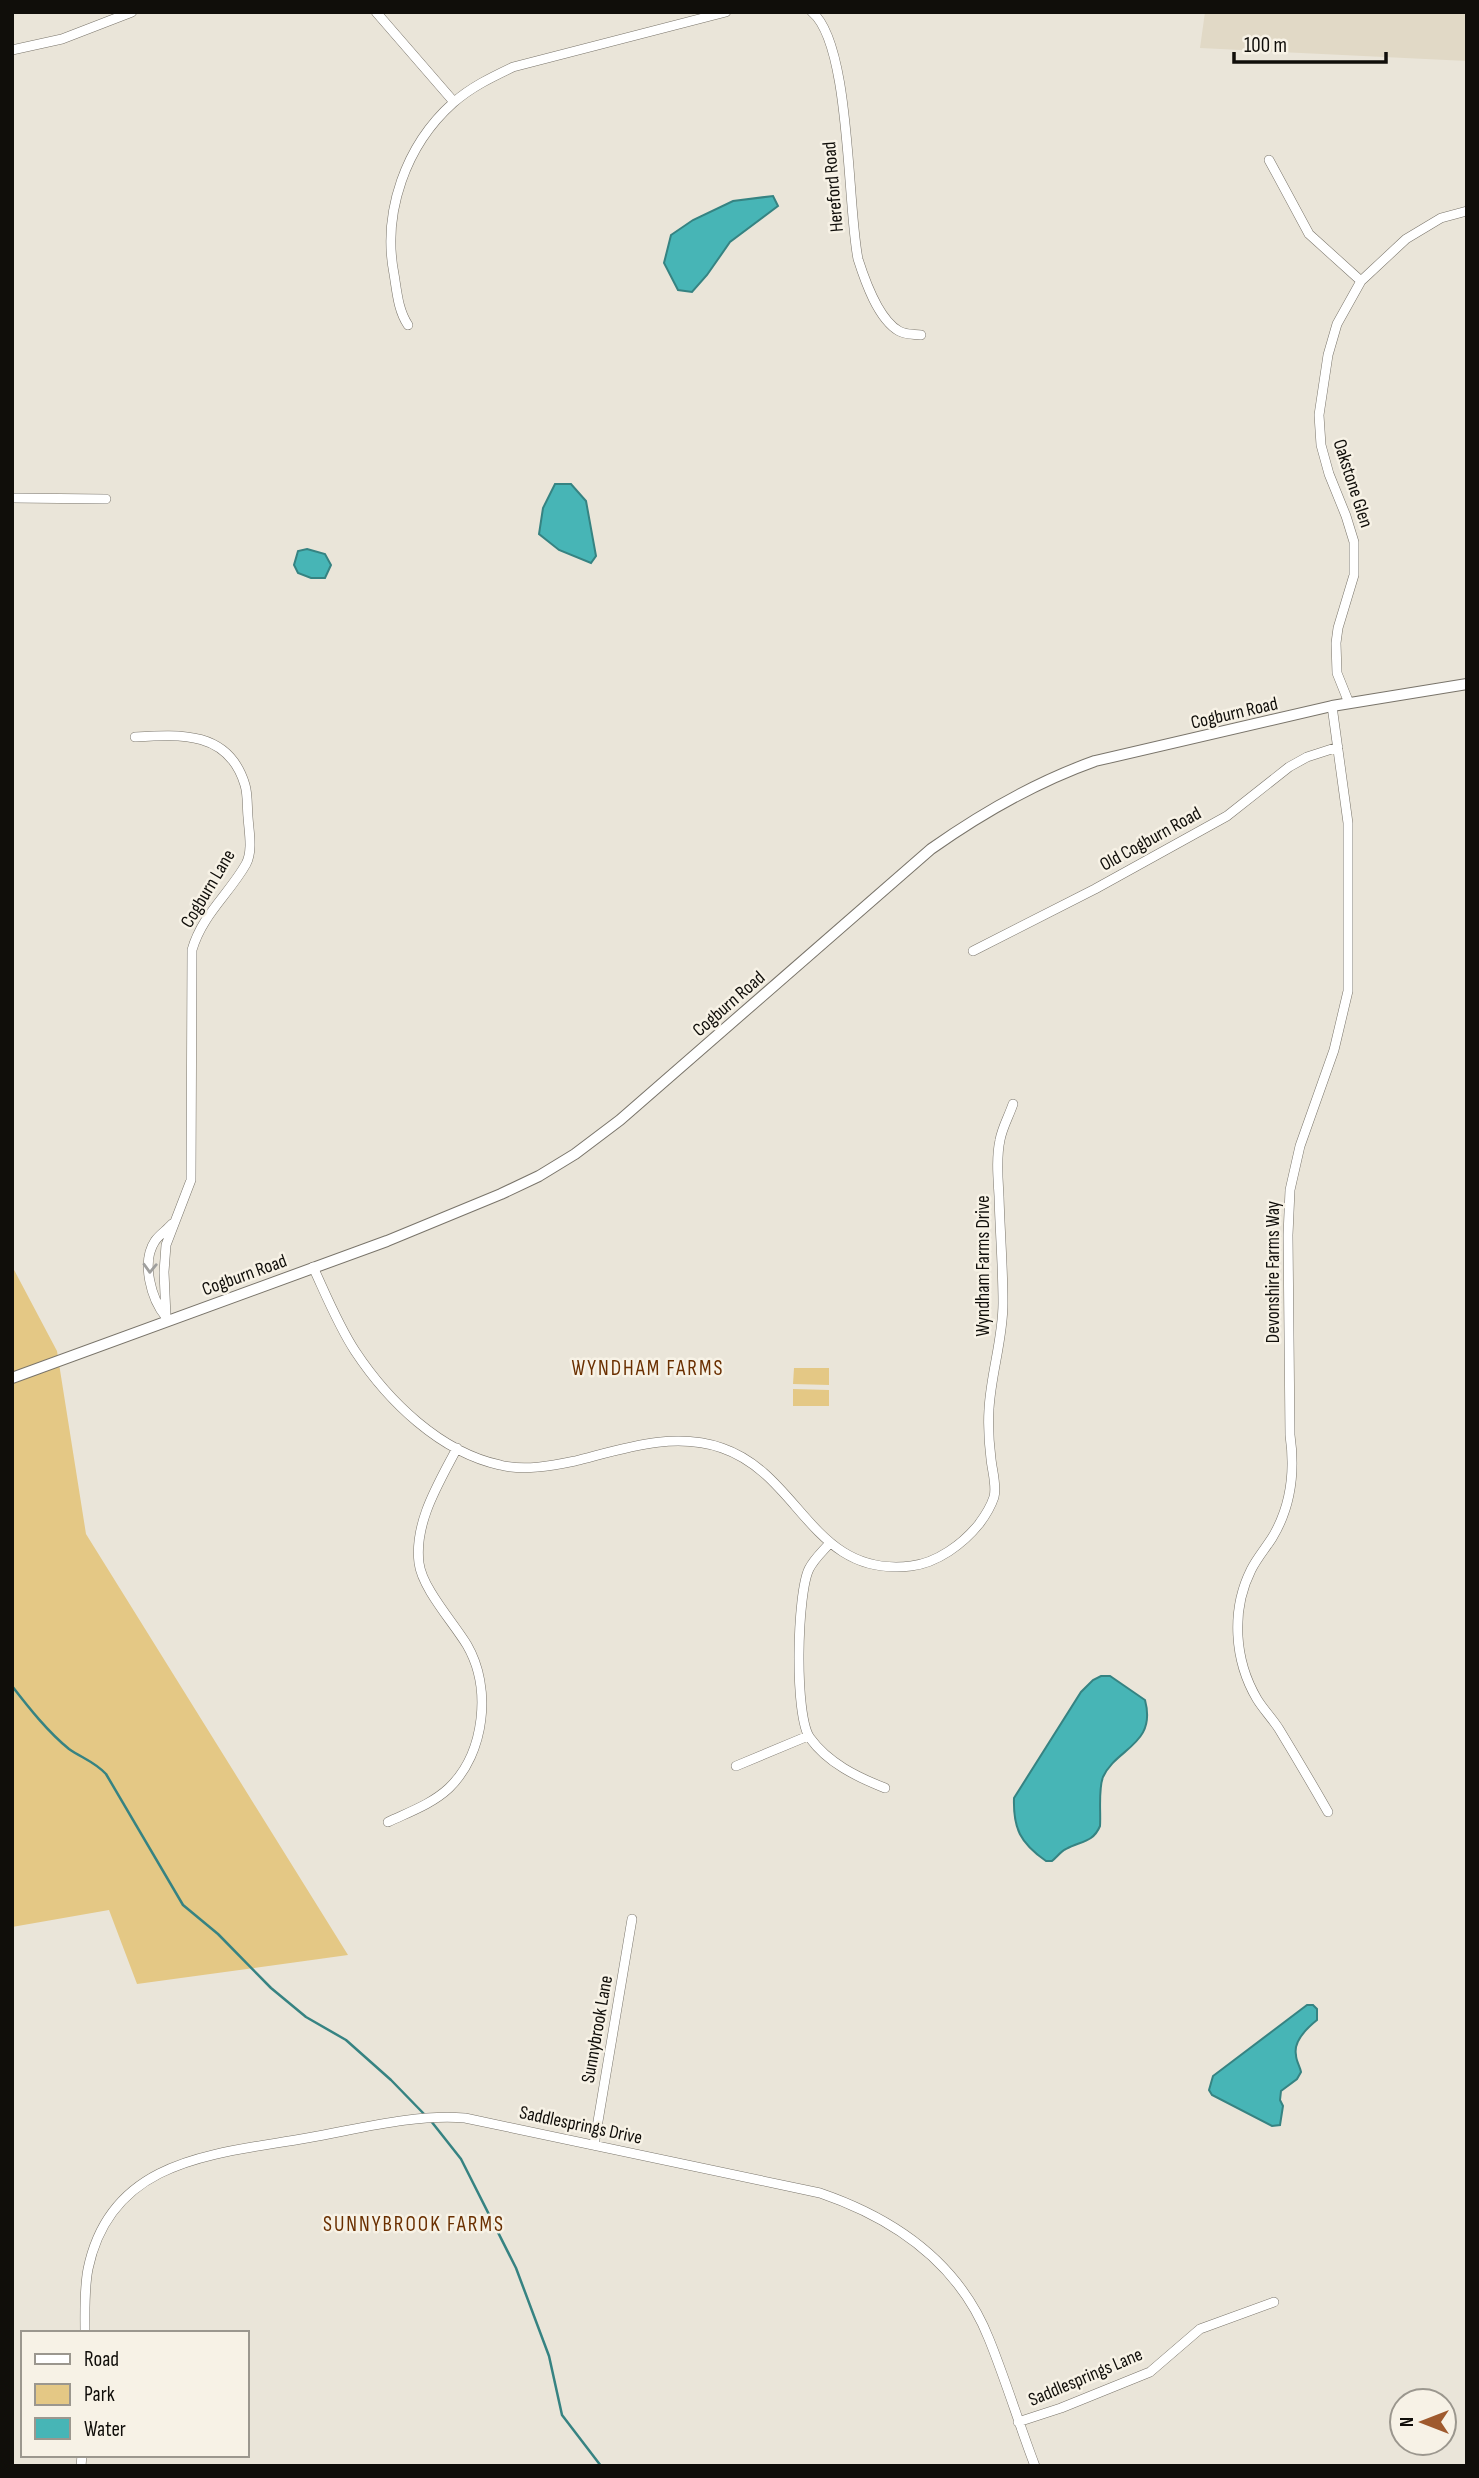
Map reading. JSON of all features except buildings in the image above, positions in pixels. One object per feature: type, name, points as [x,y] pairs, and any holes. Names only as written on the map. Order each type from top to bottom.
[{"type":"street","points":[[12,50],[62,39],[132,12]]},
{"type":"street","points":[[376,12],[454,102]]},
{"type":"street","points":[[408,325],[400,309],[392,265],[394,204],[416,148],[433,124],[454,102],[481,82],[513,67],[726,12]]},
{"type":"street","name":"Hereford Road","points":[[812,12],[825,28],[837,67],[858,259],[877,306],[893,327],[906,334],[921,335]]},
{"type":"street","points":[[1269,160],[1309,234],[1361,281]]},
{"type":"street","name":"Oakstone Glen","points":[[1349,703],[1337,673],[1336,643],[1354,575],[1354,542],[1321,445],[1319,415],[1322,384],[1332,340],[1337,324],[1361,281],[1406,239],[1441,218],[1467,211]]},
{"type":"street","points":[[12,498],[106,499]]},
{"type":"street","name":"Cogburn Road","points":[[12,1378],[167,1318],[387,1241],[539,1176],[575,1154],[620,1120],[931,849],[964,826],[1017,796],[1095,761],[1332,706],[1467,684]]},
{"type":"street","name":"Devonshire Farms Way","points":[[1328,1812],[1277,1725],[1251,1689],[1241,1660],[1237,1630],[1245,1585],[1280,1524],[1289,1495],[1293,1465],[1290,1434],[1287,1236],[1290,1190],[1300,1146],[1334,1050],[1348,991],[1348,823],[1332,706]]},
{"type":"street","name":"Cogburn Lane","points":[[135,737],[198,737],[218,747],[237,766],[246,787],[250,846],[247,863],[211,910],[197,934],[192,950],[191,1180],[173,1223],[164,1254],[167,1318]]},
{"type":"street","name":"Old Cogburn Road","points":[[973,951],[1095,889],[1227,816],[1307,757],[1338,747]]},
{"type":"street","name":"Wyndham Farms Drive","points":[[313,1267],[339,1324],[372,1375],[425,1429],[457,1448],[499,1465],[529,1468],[663,1441],[708,1444],[737,1454],[762,1470],[830,1544],[851,1558],[870,1565],[916,1566],[944,1554],[968,1536],[987,1511],[993,1498],[989,1408],[1001,1337],[1003,1305],[998,1164],[1000,1139],[1013,1104]]},
{"type":"street","name":"Cogburn Lane","points":[[167,1318],[158,1308],[151,1291],[150,1260],[155,1241],[173,1223]]},
{"type":"street","points":[[388,1822],[431,1802],[448,1789],[468,1762],[480,1732],[481,1698],[473,1656],[441,1604],[431,1593],[419,1565],[418,1550],[428,1506],[457,1448]]},
{"type":"street","points":[[830,1544],[808,1569],[802,1597],[799,1688],[808,1736],[835,1763],[854,1775],[885,1788]]},
{"type":"street","points":[[736,1766],[808,1736]]},
{"type":"street","name":"Sunnybrook Lane","points":[[594,2145],[632,1919]]},
{"type":"street","name":"Saddlesprings Drive","points":[[85,2331],[88,2269],[96,2244],[122,2201],[141,2184],[162,2171],[185,2161],[421,2118],[465,2118],[821,2193],[858,2206],[892,2224],[933,2256],[968,2300],[989,2338],[1035,2466]]},
{"type":"street","name":"Saddlesprings Lane","points":[[1018,2422],[1061,2408],[1150,2372],[1200,2329],[1274,2302]]},
{"type":"shaded area","points":[[1205,12],[1467,12],[1467,61],[1200,48]]},
{"type":"green space","points":[[12,1266],[57,1351],[86,1534],[348,1955],[137,1984],[109,1910],[12,1927]]},
{"type":"green space","points":[[794,1368],[829,1368],[829,1385],[793,1384]]},
{"type":"green space","points":[[793,1389],[829,1390],[829,1406],[793,1406]]},
{"type":"water","points":[[773,196],[778,206],[730,242],[692,292],[678,290],[664,263],[671,235],[693,220],[733,201]]},
{"type":"water","points":[[555,484],[571,484],[586,501],[596,556],[591,563],[559,550],[539,534],[543,508]]},
{"type":"water","points":[[307,549],[325,554],[331,565],[325,578],[311,578],[298,573],[294,565],[298,551]]},
{"type":"water","points":[[1101,1676],[1110,1676],[1145,1700],[1145,1727],[1103,1777],[1100,1826],[1097,1832],[1090,1839],[1064,1850],[1052,1861],[1046,1861],[1030,1848],[1020,1834],[1015,1818],[1014,1798],[1081,1692]]},
{"type":"water","points":[[1307,2005],[1313,2005],[1317,2009],[1317,2020],[1305,2031],[1297,2045],[1296,2057],[1301,2072],[1297,2079],[1281,2091],[1280,2100],[1283,2106],[1280,2125],[1272,2126],[1212,2095],[1209,2090],[1213,2076]]},
{"type":"waterway","points":[[12,1686],[61,1742],[106,1774],[183,1905],[218,1934],[271,1988],[306,2017],[346,2040],[426,2116]]},
{"type":"waterway","points":[[431,2121],[461,2159],[516,2268],[549,2356],[562,2415],[601,2466]]},
{"type":"district","name":"WYNDHAM FARMS","points":[[648,1368]]},
{"type":"district","name":"SUNNYBROOK FARMS","points":[[414,2224]]}]
